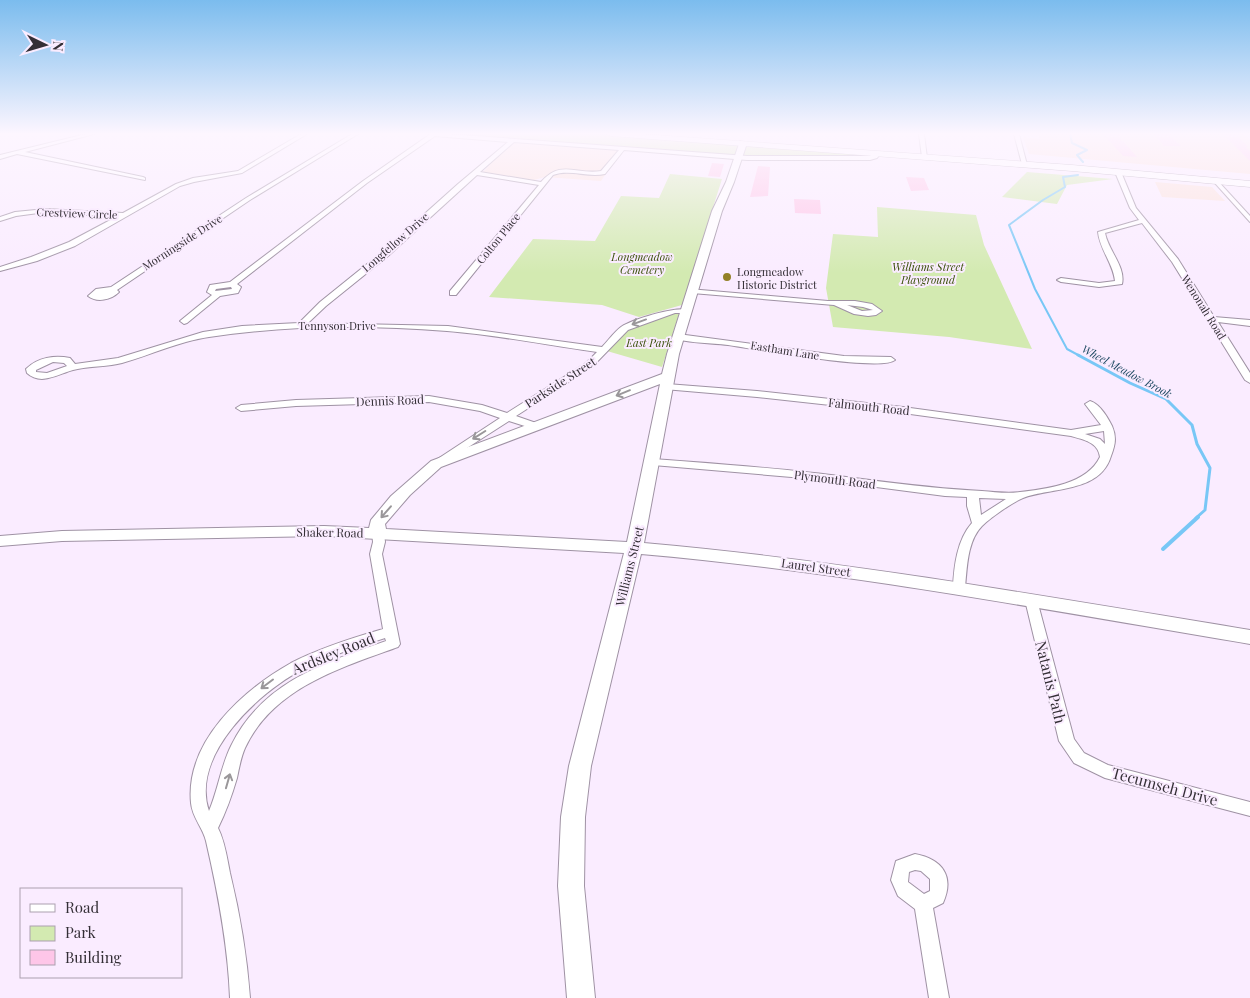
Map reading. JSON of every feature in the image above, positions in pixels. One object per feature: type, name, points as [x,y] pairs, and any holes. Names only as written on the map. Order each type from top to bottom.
[{"type":"main road","name":"Williams Street","points":[[581,998],[571,886],[571,844],[576,790],[588,733],[635,548],[678,337],[719,205],[730,181]]},
{"type":"main road","points":[[1211,181],[1250,184]]},
{"type":"main road","name":"Shaker Road","points":[[0,541],[62,536],[293,531],[378,533],[377,524],[408,486],[436,464],[642,385],[668,382]]},
{"type":"main road","name":"Laurel Street","points":[[378,533],[635,548],[791,563],[959,588],[1250,637]]},
{"type":"street","name":"Crestview Circle","points":[[0,269],[65,248],[178,185],[191,181]]},
{"type":"street","name":"Morningside Drive","points":[[113,289],[278,181]]},
{"type":"street","points":[[184,321],[218,294],[235,291],[237,287],[232,284],[367,181]]},
{"type":"street","name":"Longfellow Drive","points":[[301,325],[348,283],[385,254],[466,181]]},
{"type":"street","points":[[522,181],[543,184]]},
{"type":"street","name":"Colton Place","points":[[453,293],[546,181]]},
{"type":"street","name":"Wenonah Road","points":[[1121,181],[1132,208],[1156,235],[1213,319],[1250,380]]},
{"type":"street","points":[[1216,181],[1250,220]]},
{"type":"street","name":"Crestview Circle","points":[[0,219],[34,211],[125,215]]},
{"type":"street","points":[[1061,280],[1100,284],[1119,283],[1118,270],[1101,234],[1108,229],[1124,227],[1142,221]]},
{"type":"street","points":[[1124,227],[1156,235]]},
{"type":"street","points":[[692,291],[835,303]]},
{"type":"street","name":"Parkside Street","points":[[436,464],[589,365],[617,335],[629,326],[674,311],[686,311]]},
{"type":"street","points":[[1213,319],[1250,322]]},
{"type":"street","name":"Tennyson Drive","points":[[73,367],[119,361],[203,335],[262,327],[301,325],[448,329],[604,350]]},
{"type":"street","name":"Eastham Lane","points":[[678,337],[730,342],[775,350],[868,361],[891,360]]},
{"type":"street","name":"Falmouth Road","points":[[668,382],[903,410],[1071,433],[1098,441],[1104,450],[1106,459]]},
{"type":"street","name":"Dennis Road","points":[[241,408],[296,403],[429,399],[462,403],[509,416],[535,426]]},
{"type":"street","points":[[959,588],[960,569],[968,543],[978,523],[1018,496],[1050,491],[1080,482],[1096,472],[1106,459],[1111,443],[1107,427],[1098,412],[1090,404]]},
{"type":"street","name":"Falmouth Road","points":[[1071,433],[1107,427]]},
{"type":"street","name":"Plymouth Road","points":[[653,462],[798,474],[973,495],[1018,496]]},
{"type":"street","points":[[973,495],[973,506],[978,523]]},
{"type":"street","name":"Ardsley Road","points":[[211,826],[227,785],[238,745],[248,729],[269,704],[284,692],[323,670],[393,644],[376,554],[379,542],[378,533]]},
{"type":"street","name":"Natanis Path","points":[[1031,600],[1064,733],[1072,750],[1081,760]]},
{"type":"street","name":"Ardsley Road","points":[[240,998],[225,884],[211,826],[200,812],[199,802],[205,760],[217,737],[244,704],[263,686],[301,664],[344,646],[391,630]]},
{"type":"street","name":"Tecumseh Drive","points":[[1081,760],[1093,766],[1134,779],[1250,809]]},
{"type":"street","points":[[923,904],[939,998]]},
{"type":"shaded area","points":[[1155,182],[1212,187],[1225,201],[1162,197]]},
{"type":"green space","name":"Longmeadow Cemetery","points":[[667,181],[722,181],[682,305],[639,317],[602,305],[489,297],[533,239],[595,241],[621,196],[659,198]]},
{"type":"green space","points":[[1018,181],[1101,181],[1067,185],[1057,204],[1002,197]]},
{"type":"green space","name":"Williams Street Playground","points":[[877,207],[976,215],[984,245],[1032,349],[949,337],[833,327],[826,288],[833,234],[878,237]]},
{"type":"green space","name":"East Park","points":[[674,313],[679,314],[662,367],[607,351],[631,327]]},
{"type":"building","points":[[754,181],[769,181],[768,196],[750,197]]},
{"type":"building","points":[[907,181],[925,181],[929,190],[911,191]]},
{"type":"building","points":[[794,199],[820,200],[821,214],[795,213]]},
{"type":"waterway","name":"Wheel Meadow Brook","points":[[1064,181],[1065,187],[1043,200],[1009,225],[1035,289],[1067,349],[1080,356]]},
{"type":"waterway","name":"Wheel Meadow Brook","points":[[1078,355],[1130,383],[1166,399],[1192,425],[1197,444],[1210,468],[1205,510],[1196,518]]},
{"type":"waterway","name":"Wheel Meadow Brook","points":[[1163,549],[1198,517]]},
{"type":"place","name":"Longmeadow Historic District","points":[[727,277]]}]
